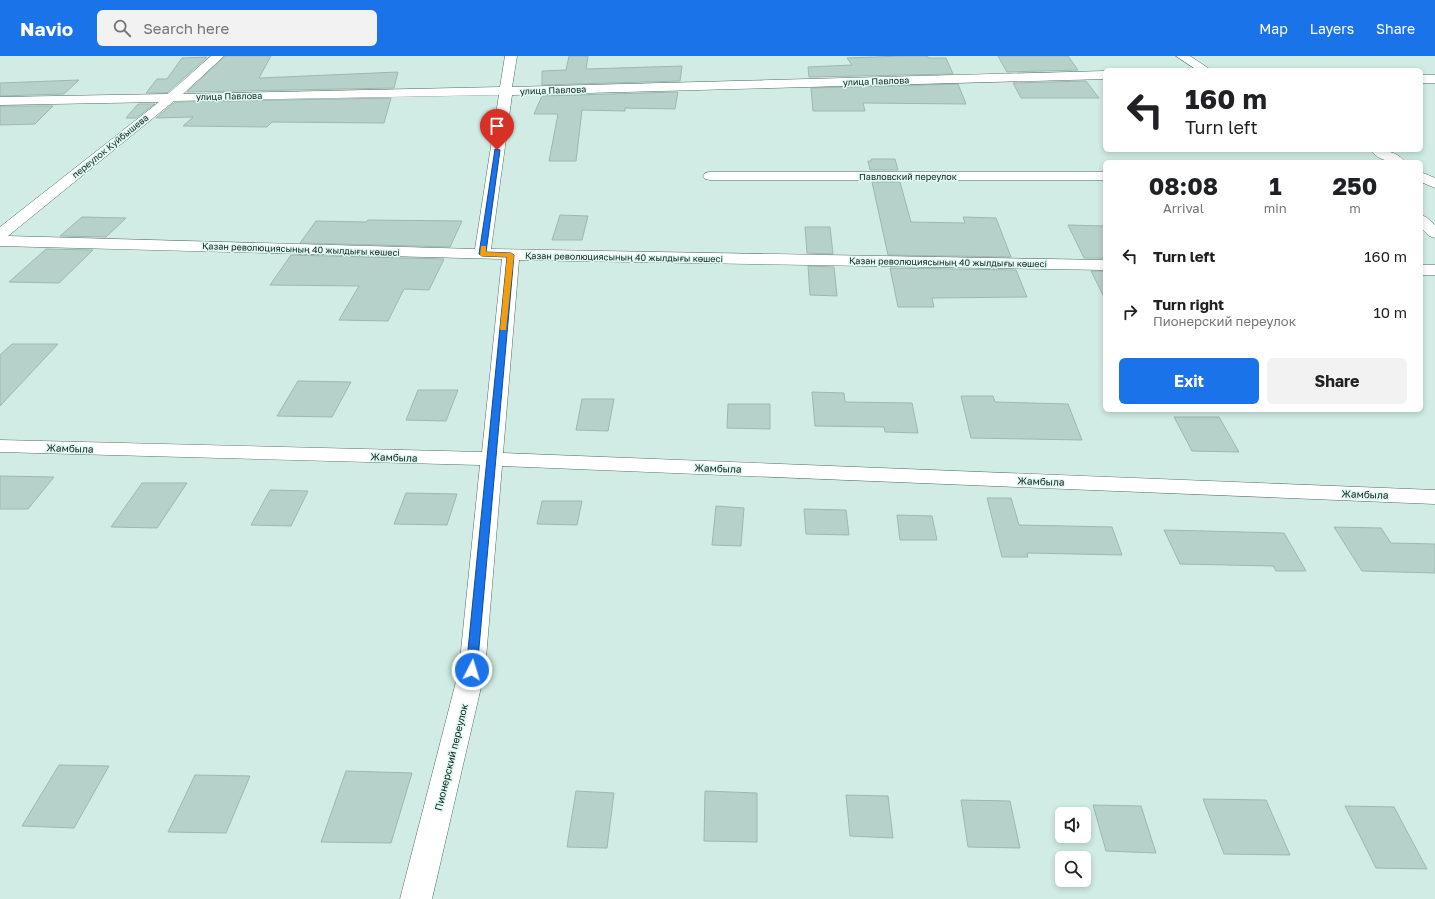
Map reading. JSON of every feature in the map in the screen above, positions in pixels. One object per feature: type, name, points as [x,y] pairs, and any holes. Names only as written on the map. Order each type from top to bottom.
[{"type":"street","name":"переулок Куйбышева","points":[[0,235],[172,97],[218,56]]},
{"type":"street","points":[[482,254],[511,56]]},
{"type":"street","points":[[1182,56],[1202,68]]},
{"type":"street","name":"улица Павлова","points":[[0,101],[506,91],[1103,75]]},
{"type":"street","points":[[1423,79],[1435,79]]},
{"type":"street","points":[[1381,152],[1395,160]]},
{"type":"street","name":"Павловский переулок","points":[[710,176],[1103,176]]},
{"type":"street","points":[[1423,177],[1435,184]]},
{"type":"street","points":[[1423,222],[1435,233]]},
{"type":"street","name":"Қазан революциясының 40 жылдығы көшесі","points":[[0,241],[511,255],[1103,264]]},
{"type":"street","name":"Пионерский переулок","points":[[416,899],[472,670],[511,255]]},
{"type":"street","points":[[1423,270],[1435,270]]},
{"type":"street","name":"Жамбыла","points":[[0,446],[492,459],[1435,497]]},
{"type":"building","points":[[225,56],[271,56],[259,78],[398,72],[394,88],[187,92]]},
{"type":"building","points":[[569,56],[588,56],[586,69],[682,66],[680,81],[542,85],[542,71],[566,70]]},
{"type":"building","points":[[901,56],[946,58],[953,74],[809,77],[808,67],[852,65],[847,58]]},
{"type":"building","points":[[998,56],[1068,56],[1078,70],[1007,72]]},
{"type":"building","points":[[207,57],[167,93],[146,93],[157,79],[167,79],[182,58]]},
{"type":"building","points":[[79,80],[64,94],[0,96],[0,83]]},
{"type":"building","points":[[1086,81],[1099,98],[1021,98],[1013,83]]},
{"type":"building","points":[[958,84],[966,104],[863,103],[865,111],[813,111],[811,88]]},
{"type":"building","points":[[678,92],[675,109],[625,108],[625,111],[582,110],[576,161],[549,161],[558,114],[534,114],[542,96]]},
{"type":"building","points":[[391,98],[384,123],[272,122],[267,127],[183,126],[193,117],[156,118],[175,102]]},
{"type":"building","points":[[138,104],[155,104],[136,118],[126,118]]},
{"type":"building","points":[[0,106],[53,106],[35,124],[0,125]]},
{"type":"building","points":[[871,159],[895,159],[898,170],[870,170],[868,161],[872,161]]},
{"type":"building","points":[[872,182],[900,182],[911,222],[965,223],[963,217],[996,218],[1011,257],[888,255]]},
{"type":"building","points":[[560,215],[588,216],[582,240],[552,240]]},
{"type":"building","points":[[82,217],[126,218],[106,237],[60,236]]},
{"type":"building","points":[[368,220],[462,221],[450,247],[300,243],[316,221],[366,222]]},
{"type":"building","points":[[1068,225],[1103,226],[1103,258],[1084,258]]},
{"type":"building","points":[[805,227],[830,227],[833,254],[807,253]]},
{"type":"building","points":[[46,249],[93,250],[59,283],[9,282]]},
{"type":"building","points":[[291,255],[444,259],[429,290],[404,289],[388,321],[339,320],[359,286],[270,285]]},
{"type":"building","points":[[808,266],[834,267],[837,296],[810,295]]},
{"type":"building","points":[[890,268],[1016,270],[1027,297],[932,298],[934,307],[898,307]]},
{"type":"building","points":[[1091,271],[1103,271],[1103,295]]},
{"type":"building","points":[[12,344],[58,344],[0,406],[0,355]]},
{"type":"building","points":[[298,381],[351,382],[332,417],[277,416]]},
{"type":"building","points":[[418,390],[458,390],[446,421],[406,420]]},
{"type":"building","points":[[812,392],[844,393],[845,402],[912,403],[918,433],[885,432],[884,427],[815,426]]},
{"type":"building","points":[[961,396],[993,396],[995,402],[1068,404],[1082,440],[971,438]]},
{"type":"building","points":[[582,399],[614,399],[608,431],[576,430]]},
{"type":"building","points":[[728,404],[770,404],[770,429],[727,428]]},
{"type":"building","points":[[1174,417],[1219,417],[1239,452],[1192,451]]},
{"type":"building","points":[[0,476],[54,477],[28,509],[0,509]]},
{"type":"building","points":[[142,483],[187,483],[157,528],[111,527]]},
{"type":"building","points":[[270,490],[308,491],[291,526],[251,525]]},
{"type":"building","points":[[406,493],[457,494],[447,525],[394,524]]},
{"type":"building","points":[[987,498],[1011,498],[1019,525],[1112,527],[1122,555],[1027,553],[1028,557],[1002,557]]},
{"type":"building","points":[[542,501],[582,501],[577,525],[537,524]]},
{"type":"building","points":[[716,506],[744,508],[741,546],[712,545]]},
{"type":"building","points":[[804,509],[846,510],[849,535],[806,534]]},
{"type":"building","points":[[897,515],[932,516],[937,540],[900,540]]},
{"type":"building","points":[[1334,527],[1381,528],[1391,543],[1435,544],[1435,573],[1362,571]]},
{"type":"building","points":[[1164,530],[1284,533],[1306,571],[1276,571],[1273,566],[1180,564]]},
{"type":"building","points":[[59,765],[109,766],[74,828],[22,826]]},
{"type":"building","points":[[346,771],[412,773],[391,843],[321,842]]},
{"type":"building","points":[[195,775],[250,776],[226,833],[168,832]]},
{"type":"building","points":[[576,791],[614,793],[607,848],[567,847]]},
{"type":"building","points":[[705,791],[757,793],[757,842],[704,841]]},
{"type":"building","points":[[846,795],[888,796],[893,838],[850,836]]},
{"type":"building","points":[[1203,799],[1266,800],[1290,855],[1224,854]]},
{"type":"building","points":[[961,800],[1010,801],[1020,848],[968,847]]},
{"type":"building","points":[[1093,805],[1141,806],[1156,853],[1106,851]]},
{"type":"building","points":[[1345,806],[1394,807],[1427,869],[1376,868]]},
{"type":"slow traffic","points":[[483,247],[482,254],[511,255],[504,329]]},
{"type":"route","points":[[472,670],[511,255],[482,254],[497,150]]}]
